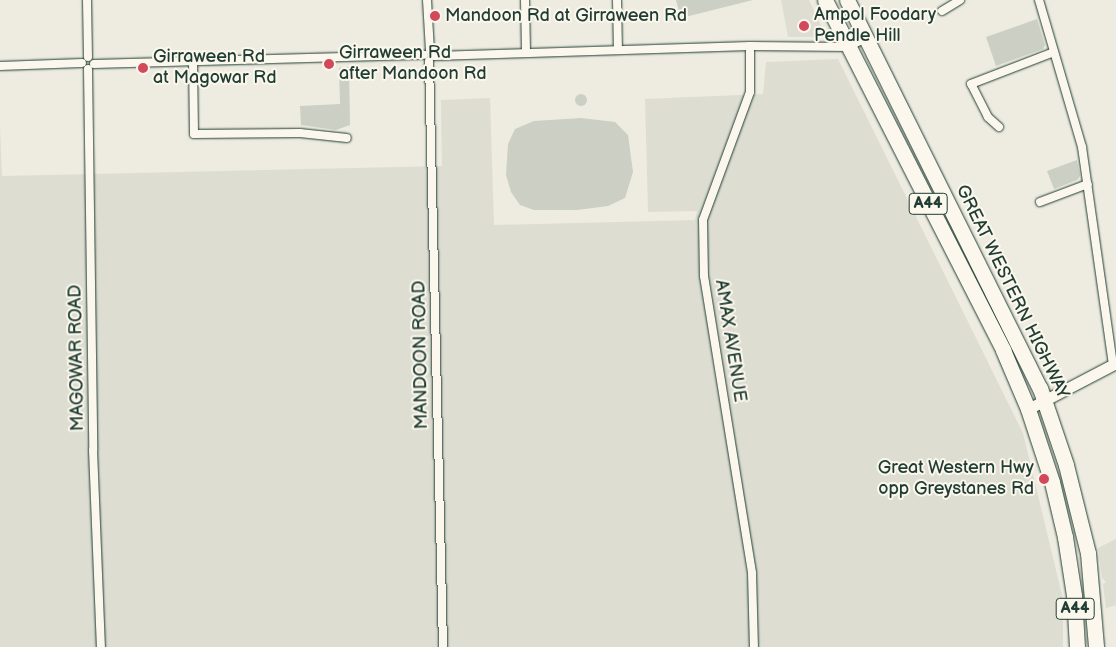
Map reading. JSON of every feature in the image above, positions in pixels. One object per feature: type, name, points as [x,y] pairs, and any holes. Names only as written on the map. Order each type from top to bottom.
[{"type":"highway","name":"GREAT WESTERN HIGHWAY","points":[[826,0],[848,47],[1003,350],[1028,409],[1052,482],[1065,537],[1074,595],[1077,647]]},
{"type":"highway","name":"GREAT WESTERN HIGHWAY","points":[[847,0],[1012,328],[1044,400],[1066,465],[1088,553],[1096,647]]},
{"type":"main road","points":[[1028,409],[1115,364]]},
{"type":"street","name":"MAGOWAR ROAD","points":[[87,0],[93,450],[101,647]]},
{"type":"street","name":"MANDOON ROAD","points":[[427,0],[443,647]]},
{"type":"street","points":[[525,0],[526,53]]},
{"type":"street","points":[[617,0],[618,50]]},
{"type":"street","points":[[942,10],[960,0]]},
{"type":"street","points":[[1039,0],[1082,147],[1115,364]]},
{"type":"street","points":[[0,66],[750,46],[848,47],[866,38]]},
{"type":"street","name":"AMAX AVENUE","points":[[750,46],[750,92],[703,220],[704,276],[752,573],[754,647]]},
{"type":"street","points":[[999,127],[988,117],[971,84],[1054,52]]},
{"type":"street","points":[[192,61],[194,134],[300,133],[347,138]]},
{"type":"street","points":[[1040,202],[1088,184]]},
{"type":"shaded area","points":[[676,0],[753,0],[681,18]]},
{"type":"shaded area","name":"Ampol Foodary Pendle Hill","points":[[781,0],[809,0],[825,34],[823,37],[788,37]]},
{"type":"shaded area","points":[[1037,19],[1045,45],[1043,49],[996,66],[986,37]]},
{"type":"shaded area","points":[[838,59],[1023,433],[1063,599],[1063,647],[0,647],[0,126],[2,176],[442,166],[441,100],[490,98],[494,225],[695,220],[697,211],[648,212],[645,99],[763,94],[766,62]]},
{"type":"shaded area","points":[[349,67],[350,125],[336,130],[301,125],[300,106],[340,104],[339,68]]},
{"type":"shaded area","points":[[579,94],[583,94],[587,100],[583,106],[579,106],[575,102],[575,98]]},
{"type":"shaded area","points":[[581,118],[615,122],[628,135],[633,172],[625,198],[608,206],[577,210],[534,210],[520,205],[511,192],[506,175],[508,144],[515,129],[534,121]]},
{"type":"shaded area","points":[[1077,160],[1080,176],[1077,180],[1054,189],[1047,171]]},
{"type":"shaded area","points":[[1116,539],[1116,605],[1106,608],[1103,584],[1106,582],[1102,578],[1098,548]]},
{"type":"place","name":"Mandoon Rd at Girraween Rd","points":[[435,16]]},
{"type":"place","name":"Ampol Foodary Pendle Hill","points":[[804,26]]},
{"type":"place","name":"Girraween Rd after Mandoon Rd","points":[[329,64]]},
{"type":"place","name":"Girraween Rd at Magowar Rd","points":[[143,68]]},
{"type":"place","name":"Great Western Hwy opp Greystanes Rd","points":[[1044,479]]}]
